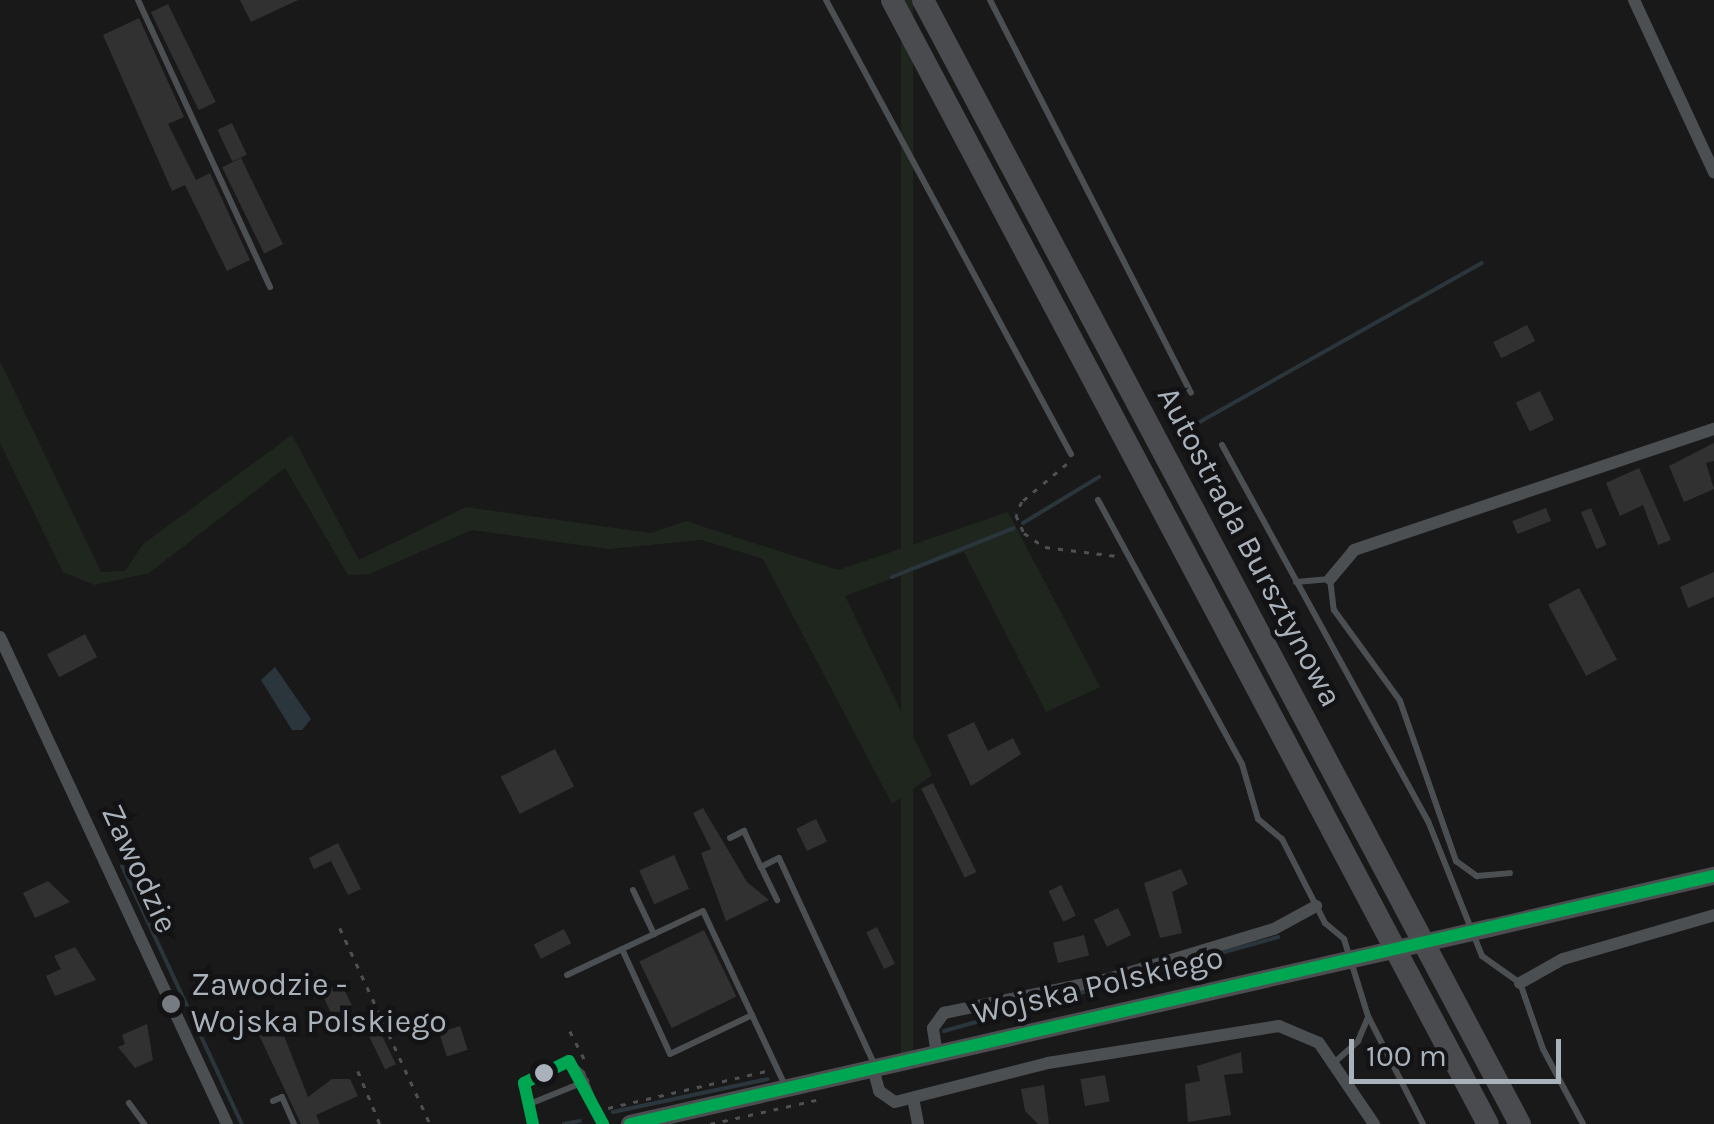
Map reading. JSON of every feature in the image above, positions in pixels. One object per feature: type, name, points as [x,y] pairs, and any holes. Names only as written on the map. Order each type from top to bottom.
[{"type":"highway","name":"Autostrada Bursztynowa","points":[[892,0],[1488,1124]]},
{"type":"highway","name":"Autostrada Bursztynowa","points":[[923,0],[1520,1124]]},
{"type":"main road","name":"Wojska Polskiego","points":[[630,1124],[696,1117],[786,1088],[1714,876]]},
{"type":"street","points":[[1634,0],[1714,172]]},
{"type":"street","points":[[1330,579],[1344,556],[1372,543],[1714,429]]},
{"type":"street","name":"Zawodzie","points":[[0,637],[227,1124]]},
{"type":"street","points":[[936,1054],[934,1028],[944,1013],[1127,973],[1274,930],[1316,906]]},
{"type":"street","points":[[1520,983],[1563,958],[1714,916]]},
{"type":"street","points":[[874,1068],[888,1100],[914,1098],[1048,1063],[1279,1026],[1307,1034],[1336,1061],[1374,1124]]},
{"type":"street","points":[[914,1098],[918,1124]]},
{"type":"lane","points":[[138,0],[270,287]]},
{"type":"lane","points":[[826,0],[1071,454]]},
{"type":"lane","points":[[990,0],[1191,392]]},
{"type":"lane","points":[[1222,445],[1428,821],[1482,956],[1520,983],[1543,1050],[1583,1124]]},
{"type":"lane","points":[[1098,500],[1242,764],[1258,820],[1282,839],[1316,906],[1344,939],[1368,1016],[1423,1124]]},
{"type":"lane","points":[[1296,582],[1330,579],[1334,610],[1378,666],[1414,730],[1456,861],[1477,876],[1510,873]]},
{"type":"lane","points":[[730,838],[744,831],[776,900]]},
{"type":"lane","points":[[761,866],[779,858],[874,1068]]},
{"type":"lane","points":[[634,890],[654,934]]},
{"type":"lane","points":[[567,975],[703,911],[786,1088]]},
{"type":"lane","points":[[622,949],[670,1054],[752,1015]]},
{"type":"lane","points":[[1336,1061],[1358,1041],[1368,1016]]},
{"type":"lane","points":[[533,1124],[524,1083],[557,1064],[576,1065],[602,1124]]},
{"type":"lane","points":[[527,1105],[586,1081]]},
{"type":"lane","points":[[273,1101],[282,1096],[294,1124]]},
{"type":"lane","points":[[129,1103],[144,1124]]},
{"type":"path","points":[[1071,454],[1063,473],[1022,502],[1016,515],[1024,533],[1045,547],[1109,559],[1128,552]]},
{"type":"path","points":[[340,928],[430,1124]]},
{"type":"path","points":[[599,1110],[778,1069]]},
{"type":"path","points":[[358,1071],[380,1124]]},
{"type":"shaded area","points":[[901,0],[913,0],[913,1058],[901,1058]]},
{"type":"shaded area","points":[[0,361],[101,572],[125,571],[143,544],[292,435],[359,560],[466,507],[651,533],[686,521],[838,570],[1008,512],[1100,687],[1046,712],[964,552],[845,596],[932,775],[892,804],[763,559],[702,540],[608,549],[472,530],[369,574],[348,575],[285,468],[149,573],[95,585],[63,572],[0,443]]},
{"type":"shaded area","points":[[275,667],[311,719],[302,730],[292,730],[261,680]]},
{"type":"building","points":[[240,0],[298,0],[251,22]]},
{"type":"building","points":[[168,4],[216,102],[199,110],[151,12]]},
{"type":"building","points":[[139,18],[184,117],[168,124],[196,180],[210,173],[250,260],[227,271],[185,185],[172,191],[103,35]]},
{"type":"building","points":[[232,123],[247,155],[232,161],[217,130]]},
{"type":"building","points":[[241,158],[283,244],[264,253],[222,167]]},
{"type":"building","points":[[1527,325],[1535,341],[1501,358],[1493,342]]},
{"type":"building","points":[[1540,391],[1554,420],[1530,432],[1516,403]]},
{"type":"building","points":[[1714,443],[1714,461],[1706,463],[1714,489],[1684,502],[1669,466]]},
{"type":"building","points":[[1639,468],[1671,540],[1658,545],[1643,505],[1620,516],[1606,483]]},
{"type":"building","points":[[1546,508],[1551,521],[1517,534],[1512,521]]},
{"type":"building","points":[[1591,508],[1607,545],[1597,549],[1581,512]]},
{"type":"building","points":[[1714,572],[1714,597],[1688,608],[1680,587]]},
{"type":"building","points":[[1579,588],[1617,660],[1586,676],[1548,604]]},
{"type":"building","points":[[85,634],[97,657],[59,677],[47,654]]},
{"type":"building","points":[[974,722],[988,751],[1013,738],[1021,754],[971,786],[947,735]]},
{"type":"building","points":[[555,749],[574,786],[520,814],[501,777]]},
{"type":"building","points":[[933,783],[976,872],[965,878],[921,789]]},
{"type":"building","points":[[703,808],[747,882],[769,900],[726,921],[701,853],[711,849],[693,813]]},
{"type":"building","points":[[816,819],[827,841],[807,851],[796,829]]},
{"type":"building","points":[[338,843],[361,889],[348,895],[331,861],[314,869],[309,858]]},
{"type":"building","points":[[674,855],[689,889],[654,904],[639,870]]},
{"type":"building","points":[[1181,869],[1188,884],[1172,892],[1182,933],[1160,938],[1144,883]]},
{"type":"building","points":[[48,881],[70,902],[35,918],[23,893]]},
{"type":"building","points":[[1061,885],[1076,916],[1063,922],[1048,891]]},
{"type":"building","points":[[1118,908],[1131,935],[1107,947],[1094,920]]},
{"type":"building","points":[[877,927],[895,964],[884,969],[866,932]]},
{"type":"building","points":[[564,929],[571,943],[541,959],[534,944]]},
{"type":"building","points":[[704,930],[736,997],[672,1028],[639,962]]},
{"type":"building","points":[[1084,935],[1089,955],[1058,963],[1053,943]]},
{"type":"building","points":[[75,947],[96,980],[55,996],[46,976],[61,969],[54,956]]},
{"type":"building","points":[[341,983],[352,1005],[332,1015],[321,993]]},
{"type":"building","points":[[371,1013],[396,1064],[385,1069],[360,1018]]},
{"type":"building","points":[[279,1023],[308,1097],[332,1079],[350,1079],[358,1096],[316,1115],[320,1124],[301,1124],[258,1033]]},
{"type":"building","points":[[147,1024],[153,1060],[135,1068],[118,1047],[125,1044],[122,1035]]},
{"type":"building","points":[[460,1026],[468,1050],[447,1057],[439,1033]]},
{"type":"building","points":[[1241,1052],[1243,1073],[1224,1075],[1231,1115],[1188,1122],[1185,1084],[1200,1081],[1197,1066]]},
{"type":"building","points":[[1105,1075],[1110,1102],[1085,1106],[1080,1079]]},
{"type":"building","points":[[1044,1085],[1049,1124],[1038,1124],[1025,1111],[1021,1089]]},
{"type":"waterway","points":[[1196,424],[1482,263]]},
{"type":"waterway","points":[[1023,523],[1099,477]]},
{"type":"waterway","points":[[892,577],[1014,528]]},
{"type":"waterway","points":[[122,866],[242,1124]]},
{"type":"waterway","points":[[1128,979],[1278,937]]},
{"type":"waterway","points":[[944,1031],[1105,986]]},
{"type":"waterway","points":[[613,1112],[768,1079]]},
{"type":"waterway","points":[[564,1124],[580,1121]]},
{"type":"transit line","points":[[630,1124],[1714,876]]},
{"type":"transit line","points":[[533,1124],[524,1083],[569,1061],[603,1124]]},
{"type":"place","name":"Zawodzie - Wojska Polskiego","points":[[171,1004]]}]
